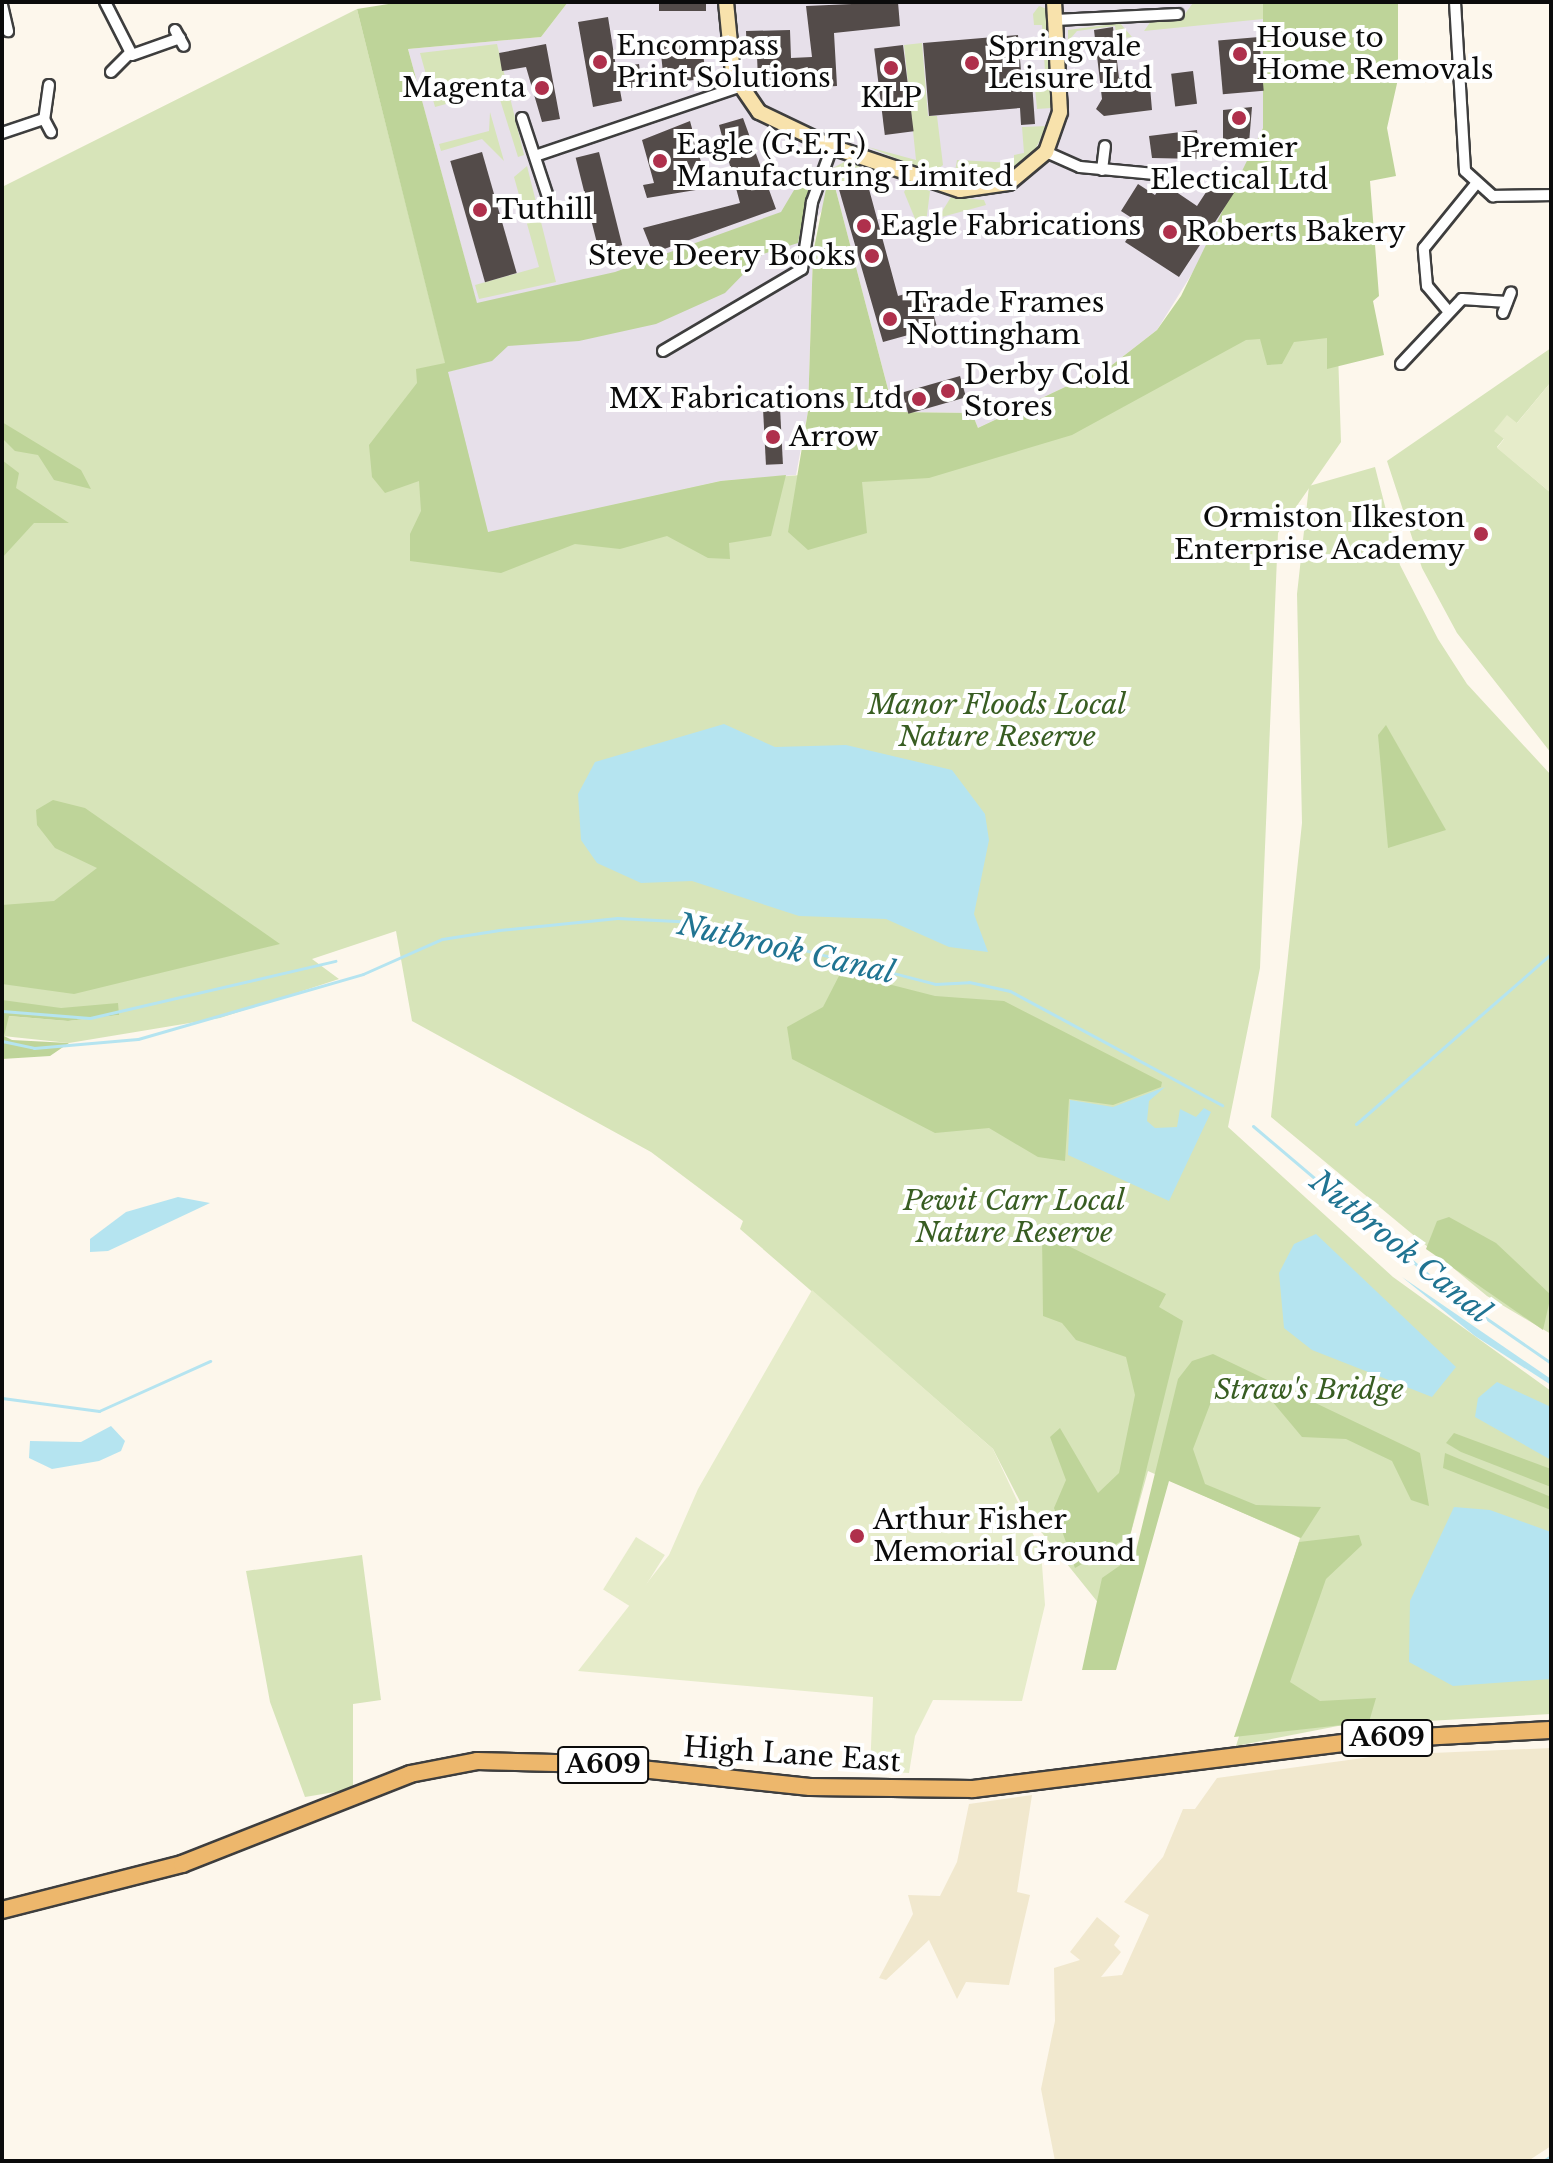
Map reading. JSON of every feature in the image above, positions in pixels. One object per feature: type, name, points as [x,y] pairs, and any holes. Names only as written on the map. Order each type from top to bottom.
[{"type":"main road","name":"High Lane East","points":[[2,1910],[182,1864],[410,1774],[477,1761],[594,1764],[823,1788],[961,1790],[1365,1740],[1551,1730]]},
{"type":"street","points":[[105,2],[129,54]]},
{"type":"street","points":[[726,2],[739,87],[767,118],[832,147],[960,190],[1009,183],[1046,152],[1060,112],[1054,2]]},
{"type":"street","points":[[1455,2],[1462,159],[1475,185],[1499,197],[1551,198]]},
{"type":"street","points":[[2,5],[5,32],[19,28]]},
{"type":"street","points":[[1055,20],[1178,14]]},
{"type":"street","points":[[129,54],[145,56],[180,38]]},
{"type":"street","points":[[111,72],[129,54]]},
{"type":"street","points":[[49,85],[44,119],[51,132]]},
{"type":"street","points":[[535,156],[739,87]]},
{"type":"street","points":[[522,118],[549,200]]},
{"type":"street","points":[[2,133],[44,119]]},
{"type":"street","points":[[1102,170],[1105,146]]},
{"type":"street","points":[[663,351],[802,269],[812,202],[832,147]]},
{"type":"street","points":[[1046,152],[1102,170],[1155,174]]},
{"type":"street","points":[[1449,312],[1429,291],[1424,248],[1475,185]]},
{"type":"street","points":[[763,277],[768,290]]},
{"type":"street","points":[[1401,364],[1418,351],[1449,312],[1474,295],[1507,302]]},
{"type":"street","points":[[1418,351],[1427,363]]},
{"type":"shaded area","points":[[568,2],[1263,2],[1263,128],[1206,251],[1157,330],[1112,365],[978,428],[972,413],[894,412],[835,187],[818,217],[813,253],[808,411],[796,475],[721,481],[488,533],[447,372],[492,360],[408,49],[541,37]]},
{"type":"shaded area","points":[[1551,1748],[1551,2146],[1528,2161],[1055,2161],[1041,2089],[1055,2021],[1054,1968],[1080,1960],[1070,1952],[1097,1917],[1120,1936],[1114,1945],[1121,1952],[1101,1977],[1122,1975],[1149,1915],[1124,1902],[1163,1857],[1183,1809],[1195,1809],[1217,1778],[1385,1755]]},
{"type":"shaded area","points":[[1032,1795],[1017,1892],[1030,1895],[1009,1985],[966,1982],[957,1999],[929,1940],[886,1980],[879,1978],[913,1914],[908,1895],[940,1896],[957,1862],[969,1804]]},
{"type":"green space","points":[[401,2],[568,2],[541,37],[408,49],[477,303],[615,272],[781,212],[797,185],[809,188],[798,243],[763,254],[725,293],[656,324],[579,341],[508,346],[492,361],[448,372],[488,532],[721,481],[786,475],[771,536],[729,543],[730,559],[708,558],[667,536],[620,549],[575,544],[501,573],[410,561],[410,534],[421,511],[419,481],[385,493],[372,477],[369,445],[417,383],[416,369],[445,363],[357,9]]},
{"type":"green space","points":[[1263,2],[1263,19],[1144,31],[1151,21],[1184,15],[1193,3]]},
{"type":"green space","points":[[1263,2],[1398,2],[1398,79],[1387,128],[1396,176],[1370,181],[1379,296],[1373,301],[1384,355],[1327,369],[1327,338],[1294,342],[1282,364],[1267,365],[1260,339],[1246,340],[1072,435],[929,478],[862,482],[867,533],[808,550],[788,532],[808,411],[813,253],[826,189],[835,187],[894,412],[972,413],[978,428],[1112,365],[1157,330],[1181,296],[1263,128]]},
{"type":"green space","points":[[1039,6],[1047,9],[1051,108],[1037,109],[1035,88],[1046,87],[1042,25],[1034,25],[1033,14]]},
{"type":"green space","name":"Manor Floods Local Nature Reserve","points":[[357,9],[488,533],[721,481],[893,468],[1112,365],[1337,322],[1341,442],[1278,533],[1260,968],[1228,1127],[1393,1277],[1551,1391],[1551,1714],[1338,1726],[1236,1746],[1300,1538],[1148,1471],[1108,1615],[1026,1513],[993,1449],[740,1229],[743,1221],[651,1152],[412,1021],[396,931],[312,959],[339,979],[220,1018],[69,1043],[3,1036],[8,1016],[68,1021],[119,1015],[2,1007],[2,187]]},
{"type":"green space","points":[[1120,23],[1132,37],[1117,39],[1115,26],[1077,31],[1070,39],[1072,62],[1079,63],[1068,63],[1068,30]]},
{"type":"green space","points":[[922,43],[928,116],[937,116],[943,165],[933,173],[868,147],[916,160],[904,45]]},
{"type":"green space","points":[[497,44],[524,155],[518,157],[497,90],[435,107],[420,53]]},
{"type":"green space","points":[[490,112],[504,161],[482,139],[441,151],[439,144],[489,131]]},
{"type":"green space","points":[[1047,126],[1034,152],[1008,173],[954,177],[957,160],[1014,163],[1014,155],[1024,153],[1022,127]]},
{"type":"green space","points":[[846,161],[885,175],[886,182],[868,187],[865,178],[826,189],[833,168]]},
{"type":"green space","points":[[527,166],[556,282],[479,299],[475,285],[539,267],[514,177]]},
{"type":"green space","points":[[909,184],[930,191],[926,223],[918,226],[904,192]]},
{"type":"green space","points":[[951,197],[984,200],[986,205],[938,218]]},
{"type":"green space","name":"Ormiston Ilkeston Enterprise Academy","points":[[1551,348],[1551,382],[1497,447],[1551,493],[1551,753],[1457,633],[1422,568],[1387,461]]},
{"type":"green space","points":[[1551,382],[1551,493],[1497,448],[1504,439],[1494,431],[1507,415],[1517,423]]},
{"type":"green space","points":[[2,422],[81,470],[91,489],[54,480],[38,455],[15,451],[2,438]]},
{"type":"green space","points":[[2,460],[19,473],[16,488],[69,523],[34,523],[2,558]]},
{"type":"green space","points":[[1375,467],[1400,565],[1438,639],[1467,684],[1551,775],[1551,1334],[1487,1296],[1271,1117],[1302,823],[1297,594],[1309,486]]},
{"type":"green space","points":[[1386,725],[1446,830],[1388,848],[1378,735]]},
{"type":"green space","points":[[53,800],[85,808],[280,944],[74,994],[2,984],[2,905],[54,901],[97,868],[55,848],[37,825],[36,810]]},
{"type":"green space","points":[[841,972],[935,996],[1004,1001],[1162,1082],[1161,1087],[1113,1105],[1069,1099],[1065,1161],[1038,1157],[989,1128],[935,1133],[792,1059],[787,1027],[823,1007]]},
{"type":"green space","points":[[2,1000],[61,1008],[118,1003],[119,1015],[68,1021],[9,1016],[4,1036],[12,1040],[69,1043],[50,1056],[2,1059]]},
{"type":"green space","points":[[1449,1217],[1496,1243],[1551,1295],[1543,1330],[1426,1249],[1437,1221]]},
{"type":"green space","points":[[1042,1233],[1166,1294],[1159,1307],[1183,1321],[1130,1536],[1075,1568],[1054,1508],[1066,1480],[1050,1437],[1060,1428],[1098,1493],[1119,1473],[1135,1395],[1126,1357],[1076,1340],[1062,1323],[1043,1316]]},
{"type":"green space","name":"Arthur Fisher Memorial Ground","points":[[812,1290],[993,1449],[1041,1551],[1045,1605],[1022,1701],[933,1700],[915,1736],[909,1773],[870,1771],[873,1697],[578,1671],[669,1555],[698,1489]]},
{"type":"green space","points":[[1213,1354],[1420,1453],[1429,1506],[1411,1500],[1392,1461],[1346,1439],[1302,1437],[1271,1400],[1245,1391],[1214,1394],[1193,1449],[1205,1484],[1256,1505],[1321,1507],[1301,1538],[1169,1481],[1116,1670],[1082,1670],[1102,1578],[1135,1555],[1178,1379],[1192,1361]]},
{"type":"green space","points":[[1454,1433],[1551,1469],[1551,1487],[1461,1452],[1446,1443]]},
{"type":"green space","points":[[1445,1453],[1551,1497],[1551,1510],[1443,1468]]},
{"type":"green space","points":[[1359,1535],[1362,1545],[1326,1579],[1290,1682],[1320,1701],[1376,1698],[1369,1722],[1234,1737],[1299,1542]]},
{"type":"green space","points":[[636,1537],[665,1555],[632,1608],[603,1590]]},
{"type":"green space","points":[[362,1555],[381,1700],[353,1704],[353,1789],[305,1797],[270,1702],[246,1571]]},
{"type":"water","points":[[724,724],[775,747],[846,745],[952,770],[985,814],[989,840],[974,914],[988,952],[949,947],[886,919],[799,916],[692,881],[641,883],[597,863],[581,840],[578,794],[595,762]]},
{"type":"water","points":[[1165,1087],[1149,1101],[1147,1121],[1155,1128],[1177,1127],[1180,1109],[1196,1117],[1204,1108],[1211,1112],[1169,1201],[1068,1155],[1070,1100],[1113,1107]]},
{"type":"water","points":[[178,1197],[210,1203],[108,1251],[90,1252],[90,1239],[126,1212]]},
{"type":"water","points":[[1316,1234],[1456,1367],[1432,1397],[1312,1350],[1284,1328],[1279,1273],[1294,1244]]},
{"type":"water","points":[[1402,1277],[1551,1379],[1551,1385],[1475,1336]]},
{"type":"water","points":[[1497,1382],[1551,1407],[1551,1460],[1475,1417],[1478,1398]]},
{"type":"water","points":[[111,1426],[125,1441],[121,1451],[99,1461],[52,1469],[29,1458],[30,1441],[81,1442]]},
{"type":"water","points":[[1454,1507],[1490,1510],[1551,1532],[1551,1679],[1453,1686],[1409,1662],[1410,1601]]},
{"type":"building","points":[[659,2],[706,2],[706,11],[659,11]]},
{"type":"building","points":[[898,2],[900,26],[834,33],[837,86],[768,90],[768,79],[758,79],[757,56],[747,56],[746,31],[790,30],[791,58],[812,57],[806,6]]},
{"type":"building","name":"Encompass Print Solutions","points":[[608,17],[616,67],[639,64],[642,86],[620,90],[622,101],[593,107],[578,22]]},
{"type":"building","points":[[1113,27],[1119,78],[1149,75],[1152,110],[1104,116],[1096,109],[1102,99],[1094,30]]},
{"type":"building","name":"Springvale Leisure Ltd","points":[[1018,35],[1022,83],[1032,82],[1035,124],[1021,125],[1020,108],[929,116],[923,43]]},
{"type":"building","name":"House to Home Removals","points":[[1259,37],[1264,91],[1223,94],[1218,41]]},
{"type":"building","points":[[702,42],[706,79],[664,83],[660,46]]},
{"type":"building","name":"Magenta","points":[[546,44],[560,119],[542,122],[526,67],[502,71],[499,53]]},
{"type":"building","points":[[903,45],[914,131],[885,135],[874,49]]},
{"type":"building","name":"Springvale Leisure Ltd","points":[[1193,71],[1197,104],[1175,106],[1171,74]]},
{"type":"building","points":[[1252,107],[1248,155],[1223,158],[1223,110]]},
{"type":"building","points":[[743,118],[776,209],[653,253],[643,228],[740,203],[719,125]]},
{"type":"building","points":[[690,121],[708,188],[647,198],[643,185],[654,183],[642,140]]},
{"type":"building","points":[[1197,130],[1200,159],[1152,158],[1149,136]]},
{"type":"building","name":"Tuthill","points":[[482,152],[517,273],[485,282],[450,161]]},
{"type":"building","points":[[599,152],[622,245],[599,251],[576,158]]},
{"type":"building","points":[[866,178],[898,296],[926,288],[937,327],[883,342],[838,186]]},
{"type":"building","name":"Roberts Bakery","points":[[1214,180],[1234,193],[1179,277],[1125,242],[1138,222],[1121,211],[1138,184],[1155,195],[1163,183],[1197,206]]},
{"type":"building","points":[[960,376],[966,397],[908,414],[902,393]]},
{"type":"building","name":"Arrow","points":[[780,408],[783,464],[766,465],[763,409]]},
{"type":"waterway","name":"Nutbrook Canal","points":[[2,1041],[34,1048],[138,1039],[363,974],[442,939],[617,918],[696,922],[935,984],[969,982],[1010,991],[1222,1105]]},
{"type":"waterway","points":[[1356,1124],[1551,954]]},
{"type":"waterway","points":[[2,1011],[90,1018],[335,961]]},
{"type":"waterway","name":"Nutbrook Canal","points":[[1253,1126],[1451,1294],[1551,1363]]},
{"type":"waterway","points":[[2,1398],[99,1411],[210,1361]]},
{"type":"waterway","points":[[1543,2161],[1551,2156]]},
{"type":"place","name":"House to Home Removals","points":[[1240,54]]},
{"type":"place","name":"Encompass Print Solutions","points":[[600,62]]},
{"type":"place","name":"Springvale Leisure Ltd","points":[[972,63]]},
{"type":"place","name":"KLP","points":[[891,68]]},
{"type":"place","name":"Magenta","points":[[542,88]]},
{"type":"place","name":"Premier Electical Ltd","points":[[1239,118]]},
{"type":"place","name":"Eagle (G.E.T.) Manufacturing Limited","points":[[660,161]]},
{"type":"place","name":"Tuthill","points":[[480,210]]},
{"type":"place","name":"Eagle Fabrications","points":[[864,226]]},
{"type":"place","name":"Roberts Bakery","points":[[1170,232]]},
{"type":"place","name":"Steve Deery Books","points":[[872,256]]},
{"type":"place","name":"Trade Frames Nottingham","points":[[890,319]]},
{"type":"place","name":"Derby Cold Stores","points":[[948,391]]},
{"type":"place","name":"MX Fabrications Ltd","points":[[919,399]]},
{"type":"place","name":"Arrow","points":[[773,437]]},
{"type":"place","name":"Ormiston Ilkeston Enterprise Academy","points":[[1481,534]]},
{"type":"place","name":"Arthur Fisher Memorial Ground","points":[[857,1536]]},
{"type":"park label","name":"Pewit Carr Local Nature Reserve","points":[[1014,1217]]},
{"type":"park label","name":"Straw's Bridge","points":[[1309,1390]]}]
